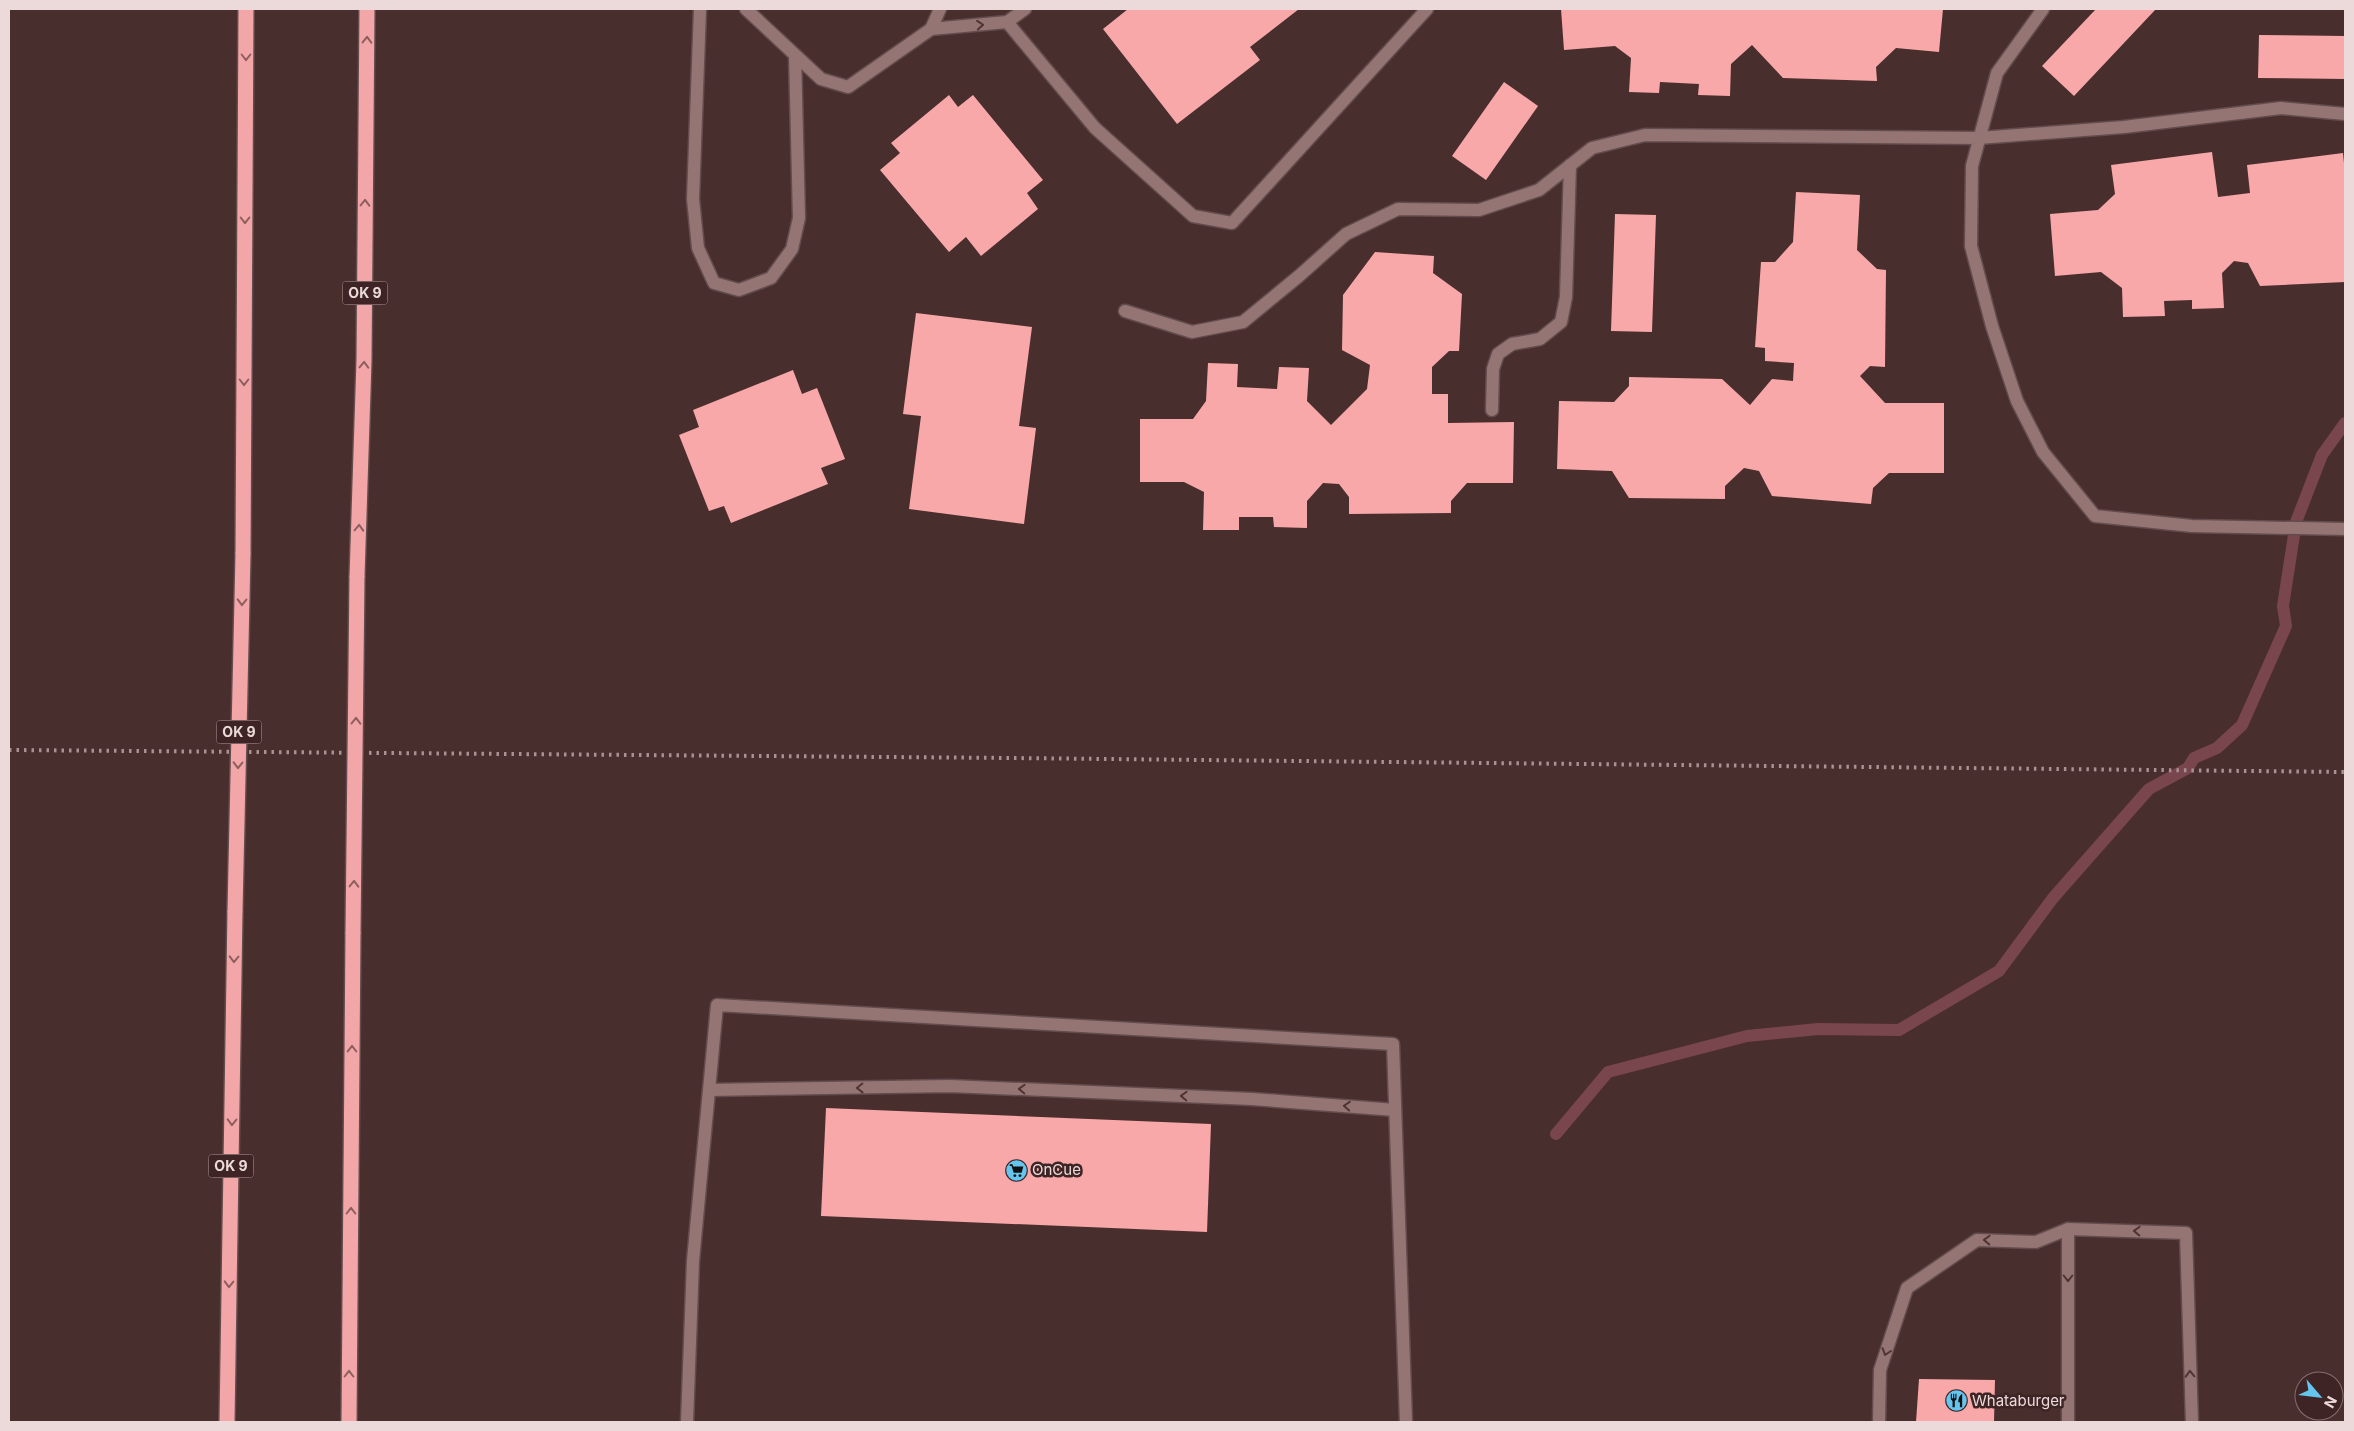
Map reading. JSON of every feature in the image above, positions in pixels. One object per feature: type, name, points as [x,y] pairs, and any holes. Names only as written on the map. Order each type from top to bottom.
[{"type":"highway","name":"OK 9","points":[[227,1422],[243,554],[246,9]]},
{"type":"highway","name":"OK 9","points":[[349,1422],[357,577],[364,360],[367,9]]},
{"type":"lane","points":[[700,9],[693,199],[698,248],[714,283],[739,290],[771,278],[792,249],[799,218],[795,55]]},
{"type":"lane","points":[[746,9],[821,79],[848,87],[931,29],[1007,22],[1025,9]]},
{"type":"lane","points":[[931,29],[940,9]]},
{"type":"lane","points":[[1007,22],[1095,128],[1193,216],[1232,223],[1427,9]]},
{"type":"lane","points":[[2043,9],[1997,73],[1972,166],[1971,246],[1992,326],[2017,401],[2043,452],[2095,516],[2192,526],[2345,529]]},
{"type":"lane","points":[[1125,311],[1192,332],[1243,322],[1346,234],[1398,209],[1479,210],[1540,190],[1592,148],[1645,135],[1979,138],[2124,127],[2281,108],[2345,114]]},
{"type":"lane","points":[[1492,410],[1493,368],[1498,354],[1512,344],[1540,339],[1561,322],[1566,296],[1570,166]]},
{"type":"lane","points":[[688,1422],[693,1261],[717,1005],[1393,1044],[1406,1422]]},
{"type":"lane","points":[[709,1090],[950,1086],[1252,1099],[1395,1110]]},
{"type":"lane","points":[[2068,1230],[2068,1422]]},
{"type":"lane","points":[[1879,1422],[1880,1370],[1907,1288],[1978,1240],[2036,1242],[2068,1230],[2186,1233],[2192,1422]]},
{"type":"building","points":[[1128,9],[1299,9],[1250,47],[1260,60],[1177,124],[1103,29]]},
{"type":"building","points":[[1561,9],[1943,9],[1939,52],[1896,48],[1876,67],[1877,81],[1783,78],[1752,45],[1731,64],[1730,96],[1698,95],[1699,84],[1660,82],[1659,93],[1629,92],[1631,58],[1615,46],[1564,50]]},
{"type":"building","points":[[2096,9],[2156,9],[2074,96],[2042,66]]},
{"type":"building","points":[[2259,35],[2345,36],[2345,79],[2258,78]]},
{"type":"building","points":[[1504,82],[1538,106],[1486,180],[1452,156]]},
{"type":"building","points":[[949,95],[958,107],[973,95],[1043,180],[1027,193],[1038,209],[981,256],[966,237],[949,252],[880,170],[900,153],[891,143]]},
{"type":"building","points":[[2212,152],[2218,197],[2250,193],[2247,165],[2343,153],[2345,174],[2345,282],[2260,286],[2248,263],[2234,261],[2222,273],[2224,308],[2192,309],[2192,300],[2164,301],[2165,316],[2123,317],[2122,288],[2101,272],[2055,276],[2050,214],[2098,210],[2115,194],[2111,165]]},
{"type":"building","points":[[1796,192],[1860,195],[1857,250],[1877,269],[1886,270],[1885,367],[1870,366],[1860,376],[1885,403],[1944,403],[1944,473],[1889,473],[1873,488],[1871,504],[1772,496],[1759,471],[1744,468],[1725,486],[1725,499],[1629,498],[1612,471],[1557,469],[1559,401],[1614,402],[1629,386],[1629,377],[1722,379],[1750,405],[1772,379],[1793,381],[1794,363],[1765,361],[1765,348],[1755,347],[1761,262],[1775,262],[1793,242]]},
{"type":"building","points":[[1615,214],[1656,215],[1652,332],[1611,331]]},
{"type":"building","points":[[1375,252],[1434,256],[1433,273],[1462,294],[1459,351],[1449,351],[1432,367],[1432,394],[1448,394],[1448,423],[1514,422],[1513,483],[1467,483],[1451,501],[1451,513],[1349,514],[1349,497],[1339,484],[1323,483],[1307,501],[1307,528],[1274,527],[1273,517],[1239,517],[1239,530],[1203,530],[1204,492],[1184,482],[1140,482],[1140,419],[1193,419],[1206,401],[1208,363],[1238,364],[1237,387],[1277,389],[1279,367],[1309,368],[1307,401],[1331,425],[1367,389],[1370,365],[1342,350],[1343,295]]},
{"type":"building","points":[[916,313],[1032,327],[1019,426],[1036,428],[1024,524],[909,509],[921,416],[903,414]]},
{"type":"building","points":[[793,370],[802,394],[817,388],[845,459],[821,468],[828,484],[731,523],[724,506],[709,511],[679,435],[699,427],[693,410]]},
{"type":"building","name":"OnCue","points":[[826,1108],[1211,1124],[1207,1232],[821,1216]]},
{"type":"building","name":"Whataburger","points":[[1919,1379],[1995,1380],[1994,1422],[1916,1422]]},
{"type":"waterway","points":[[1556,1134],[1608,1072],[1747,1036],[1818,1029],[1899,1030],[1999,971],[2053,898],[2149,789],[2188,768],[2194,758],[2217,748],[2242,725],[2286,626],[2283,606],[2296,522],[2322,455],[2345,423]]},
{"type":"railway","points":[[9,750],[2345,772]]},
{"type":"place","name":"OnCue","points":[[1016,1170]]},
{"type":"place","name":"Whataburger","points":[[1956,1401]]}]
